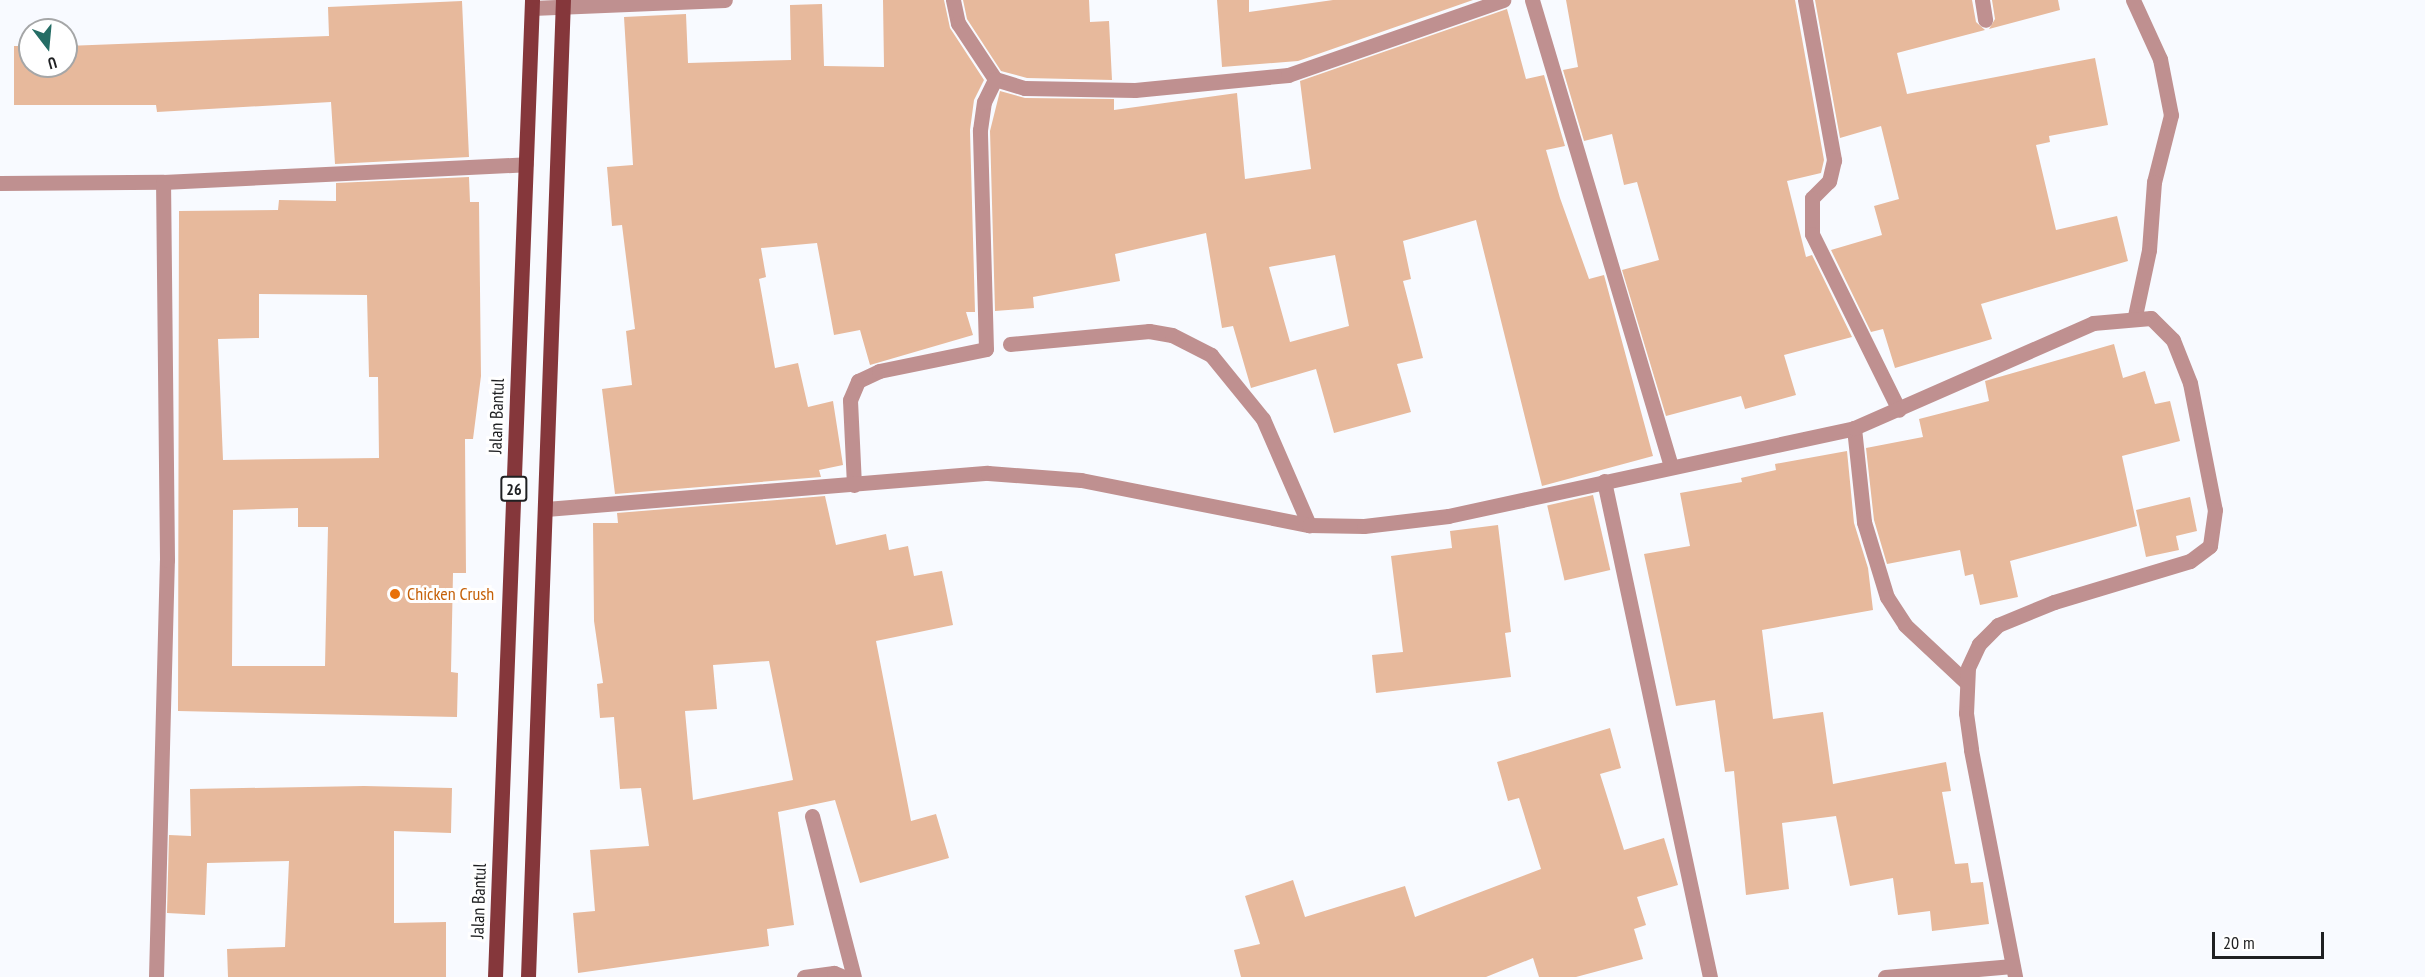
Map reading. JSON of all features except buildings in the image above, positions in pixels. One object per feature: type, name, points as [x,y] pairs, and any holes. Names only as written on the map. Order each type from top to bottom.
[{"type":"main road","name":"Jalan Bantul","points":[[495,977],[532,4]]},
{"type":"main road","name":"26","points":[[528,977],[563,4]]},
{"type":"street","points":[[532,4],[725,0]]},
{"type":"street","points":[[953,0],[958,24],[995,79],[1025,88],[1135,90],[1288,75],[1503,0]]},
{"type":"street","points":[[1532,0],[1671,467]]},
{"type":"street","points":[[1805,0],[1834,160],[1829,180],[1812,198],[1812,234],[1899,410]]},
{"type":"street","points":[[1982,0],[1985,20]]},
{"type":"street","points":[[2133,0],[2160,58],[2171,115],[2154,182],[2149,250],[2135,316]]},
{"type":"street","points":[[854,485],[850,400],[858,381],[879,371],[986,349],[980,130],[984,102],[995,79]]},
{"type":"street","points":[[0,183],[163,182],[526,164]]},
{"type":"street","points":[[156,977],[167,560],[163,182]]},
{"type":"street","points":[[546,509],[1030,474],[1309,525],[1364,526],[1448,516],[1854,429],[2093,322],[2135,316],[2151,318],[2166,331],[2185,363],[2211,483],[2213,539],[2205,552],[2190,561],[2054,602],[1998,625],[1973,655],[1966,682],[1971,750],[2014,971],[1885,977]]},
{"type":"street","points":[[1010,344],[1149,331],[1172,335],[1212,355],[1263,419],[1309,525]]},
{"type":"street","points":[[1854,429],[1864,522],[1887,597],[1905,625],[1966,682]]},
{"type":"street","points":[[1604,481],[1710,977]]},
{"type":"street","points":[[812,816],[854,977]]},
{"type":"street","points":[[804,977],[834,973],[844,977]]},
{"type":"place","name":"Chicken Crush","points":[[395,594]]}]
